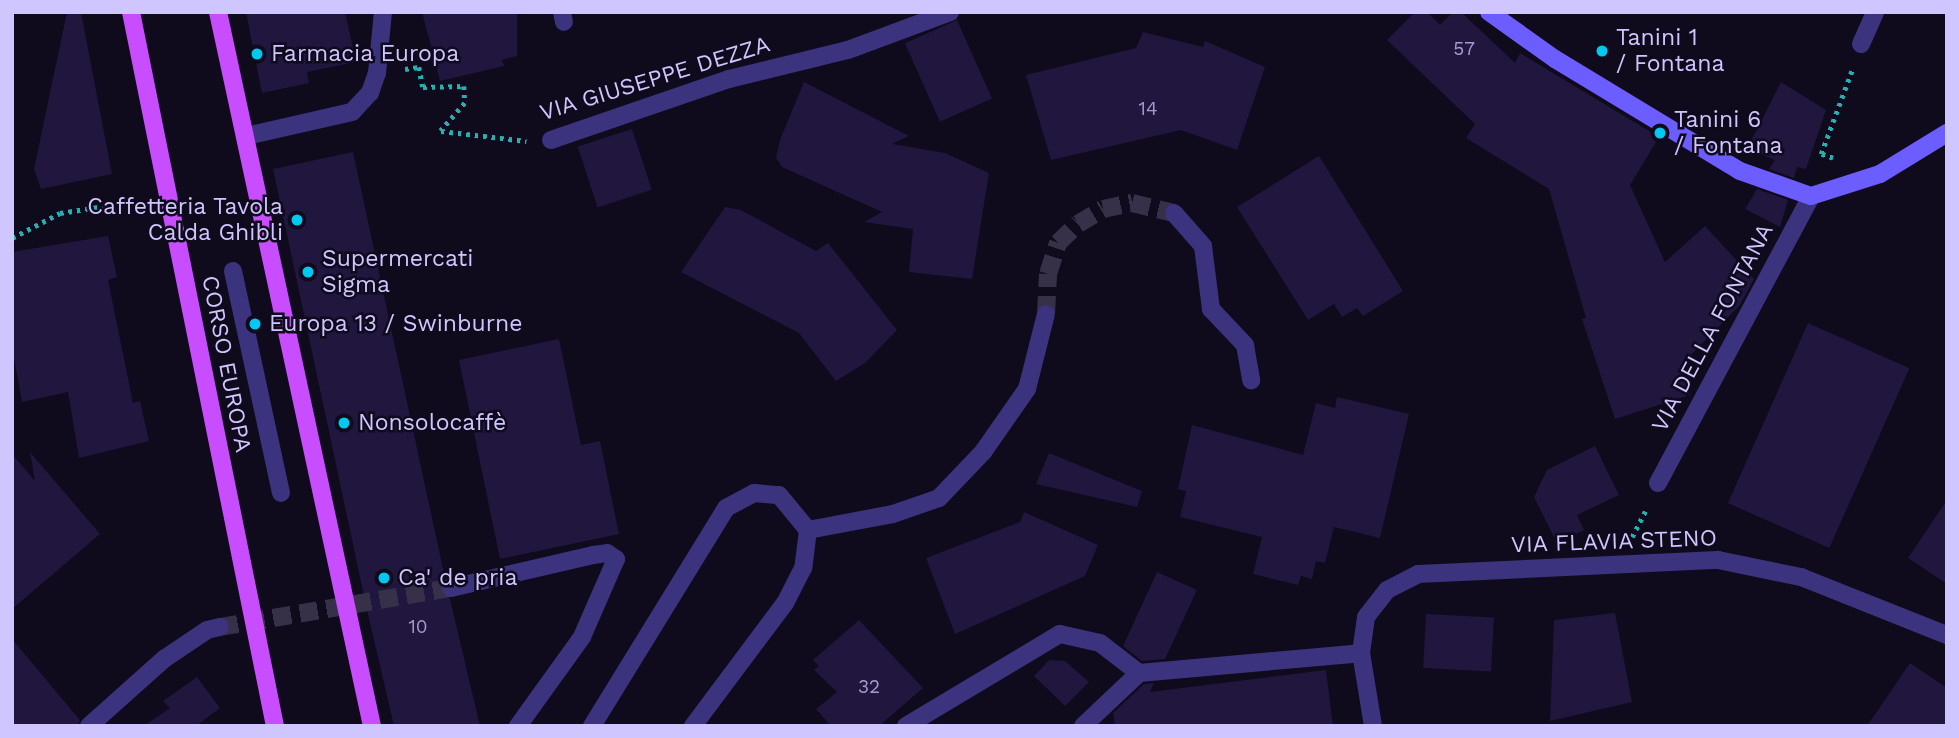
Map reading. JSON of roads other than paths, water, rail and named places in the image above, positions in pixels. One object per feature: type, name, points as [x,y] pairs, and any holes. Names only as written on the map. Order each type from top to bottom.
[{"type":"main road","name":"CORSO EUROPA","points":[[131,12],[275,726]]},
{"type":"main road","points":[[218,12],[372,726]]},
{"type":"main road","points":[[1489,12],[1555,59],[1740,171],[1811,196],[1880,174],[1947,133]]},
{"type":"street","points":[[246,136],[352,111],[370,93],[377,73],[383,12]]},
{"type":"street","name":"VIA GIUSEPPE DEZZA","points":[[551,140],[729,79],[848,50],[950,12]]},
{"type":"street","points":[[1861,44],[1875,12]]},
{"type":"street","name":"VIA DELLA FONTANA","points":[[1658,483],[1811,196]]},
{"type":"street","points":[[1174,213],[1203,246],[1211,309],[1245,345],[1251,380]]},
{"type":"street","points":[[233,271],[281,493]]},
{"type":"street","points":[[808,530],[893,514],[939,498],[984,452],[1027,389],[1046,314]]},
{"type":"street","points":[[592,726],[726,508],[754,494],[779,495],[808,530],[803,568],[785,603],[693,726]]},
{"type":"street","points":[[451,588],[593,555],[607,553],[616,559],[582,637],[518,726]]},
{"type":"street","name":"VIA FLAVIA STENO","points":[[1373,726],[1361,653],[1366,617],[1376,602],[1418,574],[1717,561],[1801,577],[1947,635]]},
{"type":"street","points":[[89,726],[125,690],[213,628]]},
{"type":"street","points":[[905,726],[1060,634],[1100,643],[1139,673]]},
{"type":"street","points":[[1083,726],[1139,673],[1361,653]]},
{"type":"tunnel","points":[[1046,314],[1048,274],[1058,243],[1078,224],[1103,209],[1132,203],[1174,213]]},
{"type":"tunnel","points":[[220,627],[451,588]]},
{"type":"place","name":"Tanini 1 / Fontana","points":[[1602,51]]},
{"type":"place","name":"Farmacia Europa","points":[[257,54]]},
{"type":"place","name":"Tanini 6 / Fontana","points":[[1660,133]]},
{"type":"place","name":"Caffetteria Tavola Calda Ghibli","points":[[297,220]]},
{"type":"place","name":"Supermercati Sigma","points":[[308,272]]},
{"type":"place","name":"Europa 13 / Swinburne","points":[[255,324]]},
{"type":"place","name":"Nonsolocaffè","points":[[344,423]]},
{"type":"place","name":"Ca' de pria","points":[[384,578]]}]
